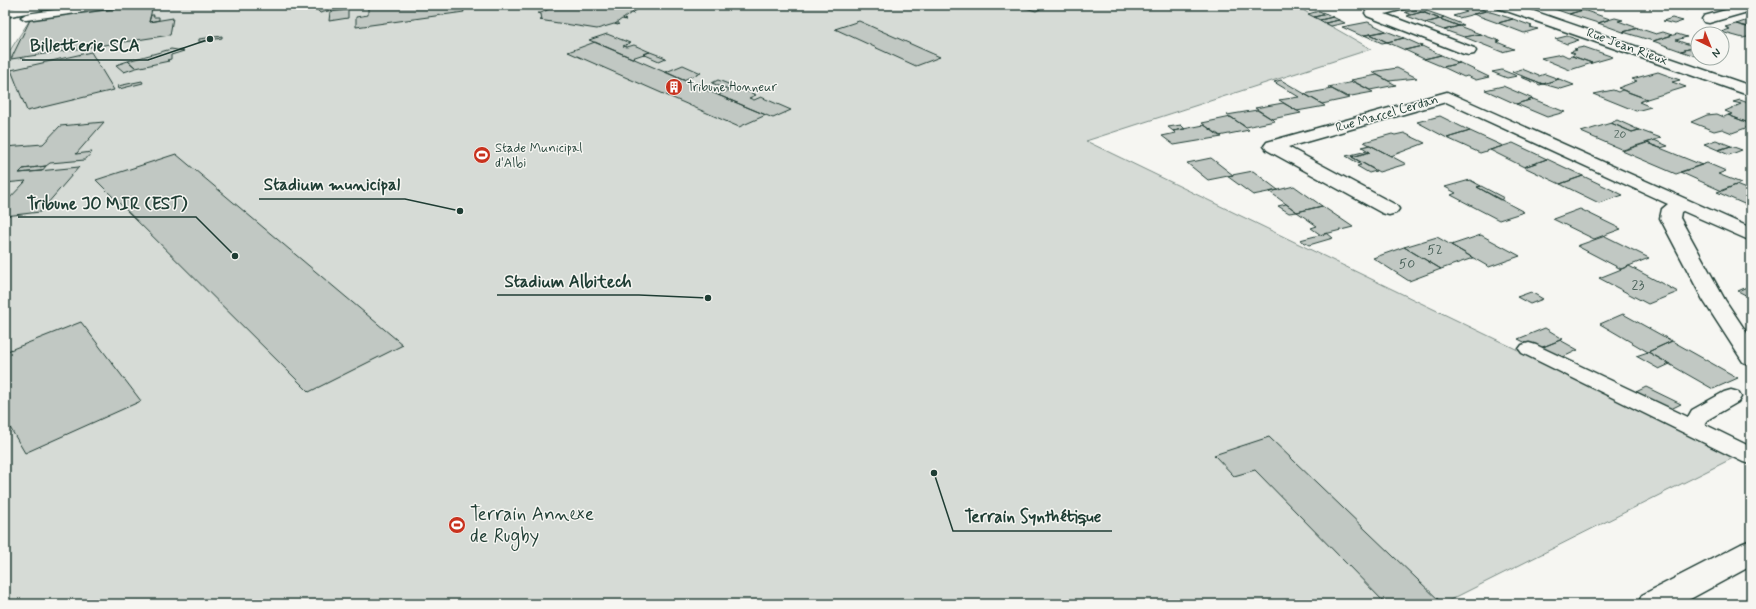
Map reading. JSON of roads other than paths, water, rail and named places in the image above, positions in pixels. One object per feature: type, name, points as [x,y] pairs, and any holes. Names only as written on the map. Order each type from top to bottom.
[{"type":"street","points":[[5,13],[48,5]]},
{"type":"street","points":[[1403,5],[1372,13],[1468,51]]},
{"type":"street","name":"Rue Jean Rieux","points":[[1503,5],[1751,91]]},
{"type":"street","points":[[1709,19],[1751,7]]},
{"type":"street","name":"Rue Marcel Cerdan","points":[[1389,209],[1273,146],[1447,97],[1751,235]]},
{"type":"street","points":[[1684,205],[1672,209],[1670,218],[1714,300],[1751,357]]},
{"type":"street","points":[[1652,604],[1751,552]]},
{"type":"lane","points":[[26,17],[113,5]]},
{"type":"lane","points":[[1529,349],[1751,456]]},
{"type":"lane","points":[[1692,427],[1699,415],[1732,397]]},
{"type":"place","name":"Billetterie SCA","points":[[210,39]]},
{"type":"place","name":"Tribune Honneur","points":[[674,87]]},
{"type":"place","name":"Stade Municipal d'Albi","points":[[482,155]]},
{"type":"place","name":"Stadium municipal","points":[[460,211]]},
{"type":"place","name":"Tribune JO MIR (EST)","points":[[235,256]]},
{"type":"place","name":"Stadium Albitech","points":[[708,298]]},
{"type":"place","name":"Terrain Synthétique","points":[[934,473]]},
{"type":"place","name":"Terrain Annexe de Rugby","points":[[457,525]]}]
